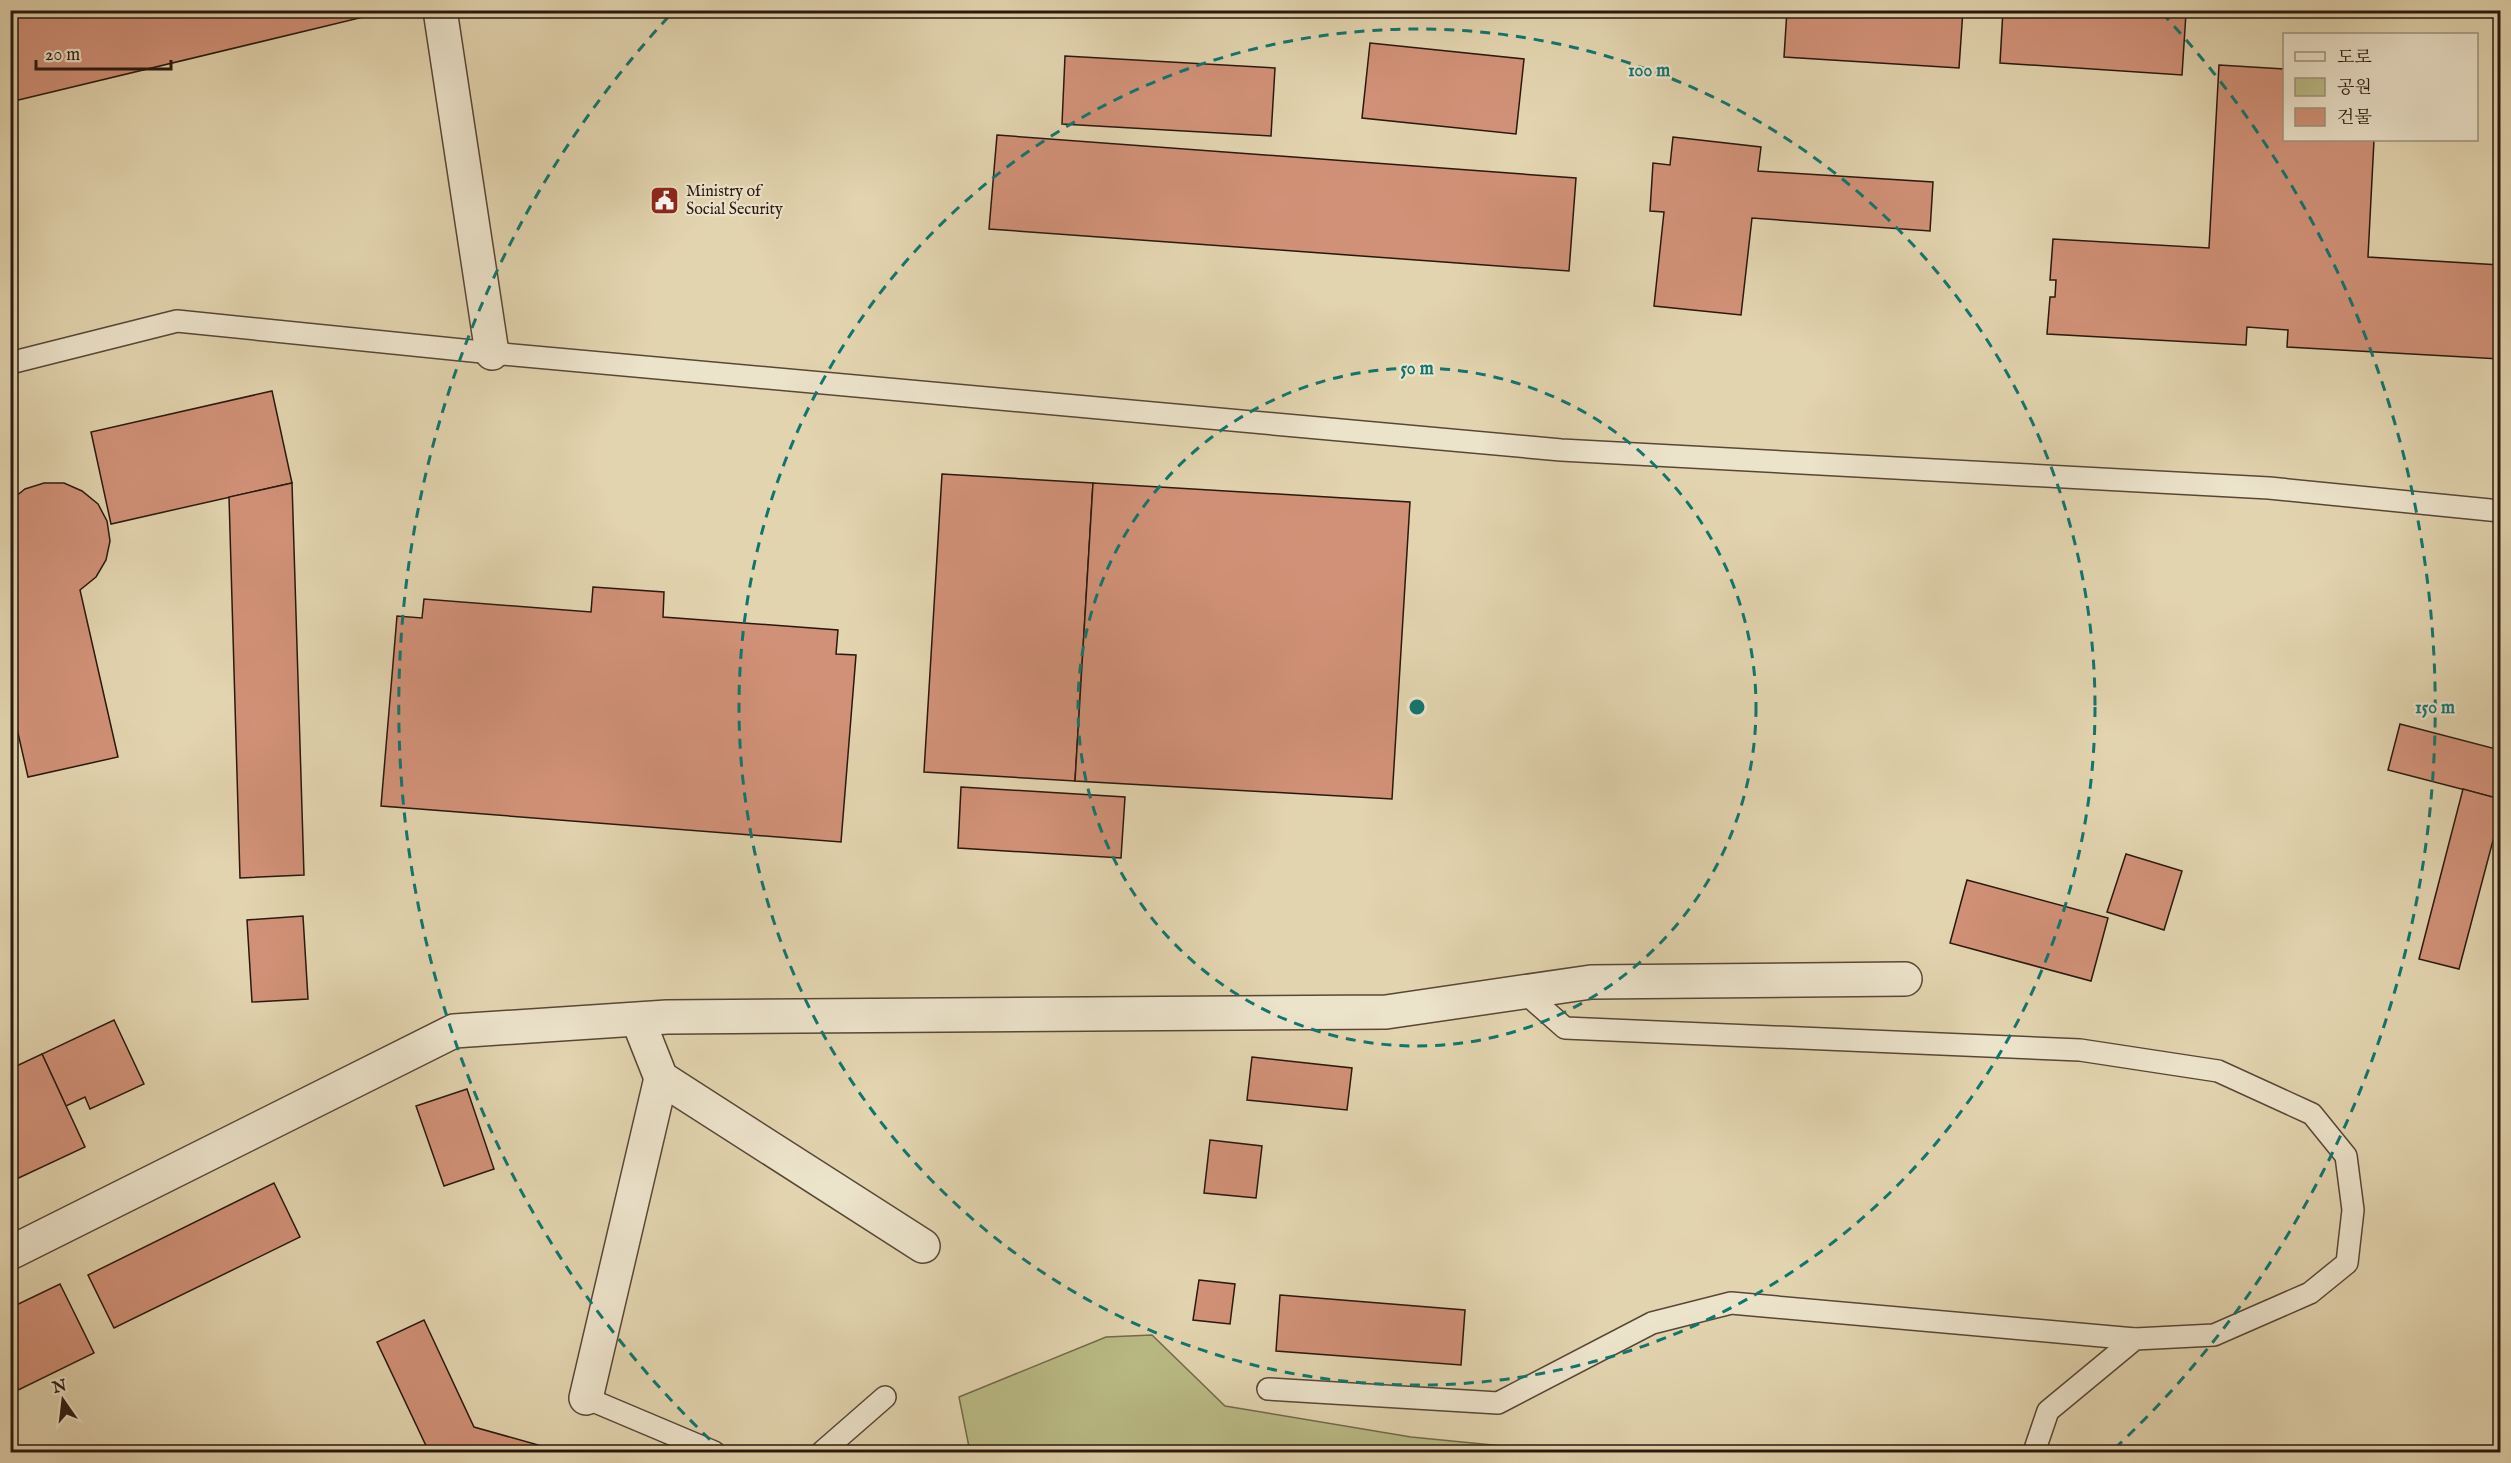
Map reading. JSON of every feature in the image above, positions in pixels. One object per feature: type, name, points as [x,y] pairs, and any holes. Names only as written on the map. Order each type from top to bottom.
[{"type":"street","points":[[440,10],[492,353]]},
{"type":"street","points":[[10,1253],[454,1031],[679,1017],[1386,1012],[1591,982],[1905,979]]},
{"type":"street","points":[[586,1398],[661,1078],[638,1020]]},
{"type":"street","points":[[661,1078],[923,1246]]},
{"type":"lane","points":[[10,363],[177,321],[492,353],[1562,450],[2269,488],[2500,511]]},
{"type":"lane","points":[[1268,1389],[1498,1403],[1652,1323],[1731,1304],[2135,1339],[2214,1335],[2310,1293],[2347,1263],[2353,1210],[2346,1156],[2312,1114],[2218,1071],[2080,1050],[1565,1028],[1524,992]]},
{"type":"lane","points":[[2034,1452],[2048,1411],[2135,1339]]},
{"type":"lane","points":[[822,1452],[885,1397]]},
{"type":"lane","points":[[586,1398],[714,1452]]},
{"type":"green space","points":[[1152,1335],[1225,1406],[1411,1437],[1523,1448],[1524,1452],[970,1452],[959,1397],[1106,1337]]},
{"type":"building","points":[[10,10],[372,10],[372,15],[10,102]]},
{"type":"building","points":[[1787,10],[1963,10],[1959,68],[1784,57]]},
{"type":"building","points":[[2003,10],[2144,10],[2186,13],[2182,75],[2000,63]]},
{"type":"building","points":[[1370,43],[1524,59],[1516,134],[1362,118]]},
{"type":"building","points":[[1065,56],[1275,68],[1271,136],[1062,124]]},
{"type":"building","points":[[2219,65],[2283,69],[2283,141],[2374,141],[2368,257],[2500,265],[2500,359],[2287,347],[2288,330],[2247,327],[2246,345],[2047,334],[2050,297],[2055,297],[2056,280],[2050,280],[2053,239],[2209,248]]},
{"type":"building","points":[[997,135],[1576,178],[1569,271],[989,229]]},
{"type":"building","points":[[1673,137],[1761,147],[1758,171],[1933,182],[1930,231],[1752,218],[1741,315],[1654,306],[1664,212],[1650,211],[1653,163],[1670,165]]},
{"type":"building","points":[[272,391],[292,483],[111,524],[91,432]]},
{"type":"building","points":[[942,474],[1093,483],[1075,781],[924,772]]},
{"type":"building","points":[[44,483],[64,483],[82,491],[98,504],[107,521],[110,541],[106,560],[96,577],[80,590],[118,757],[28,777],[10,698],[10,501],[25,489]]},
{"type":"building","points":[[292,483],[304,875],[240,878],[229,497]]},
{"type":"building","points":[[1093,483],[1410,502],[1392,799],[1075,781]]},
{"type":"building","points":[[593,587],[664,592],[663,617],[838,630],[836,654],[856,655],[841,842],[381,806],[397,616],[422,618],[424,599],[591,612]]},
{"type":"building","points":[[2400,724],[2500,750],[2500,799],[2388,770]]},
{"type":"building","points":[[961,787],[1125,797],[1121,858],[958,848]]},
{"type":"building","points":[[2463,789],[2500,799],[2500,814],[2459,969],[2419,959]]},
{"type":"building","points":[[2126,854],[2182,871],[2164,930],[2107,912]]},
{"type":"building","points":[[1967,880],[2108,918],[2091,981],[1950,943]]},
{"type":"building","points":[[303,916],[308,999],[252,1002],[247,920]]},
{"type":"building","points":[[114,1020],[144,1084],[90,1109],[85,1097],[66,1106],[42,1054]]},
{"type":"building","points":[[42,1054],[85,1147],[10,1182],[10,1069]]},
{"type":"building","points":[[1252,1057],[1352,1068],[1347,1110],[1247,1100]]},
{"type":"building","points":[[467,1089],[494,1169],[444,1186],[416,1106]]},
{"type":"building","points":[[1210,1140],[1262,1146],[1256,1198],[1204,1193]]},
{"type":"building","points":[[274,1183],[300,1237],[114,1328],[88,1275]]},
{"type":"building","points":[[1199,1280],[1235,1284],[1230,1324],[1193,1320]]},
{"type":"building","points":[[60,1284],[94,1353],[10,1394],[10,1308]]},
{"type":"building","points":[[1280,1295],[1465,1310],[1461,1365],[1276,1351]]},
{"type":"building","points":[[424,1320],[474,1427],[563,1452],[429,1452],[377,1342]]},
{"type":"place","name":"Ministry of Social Security","points":[[665,201]]}]
